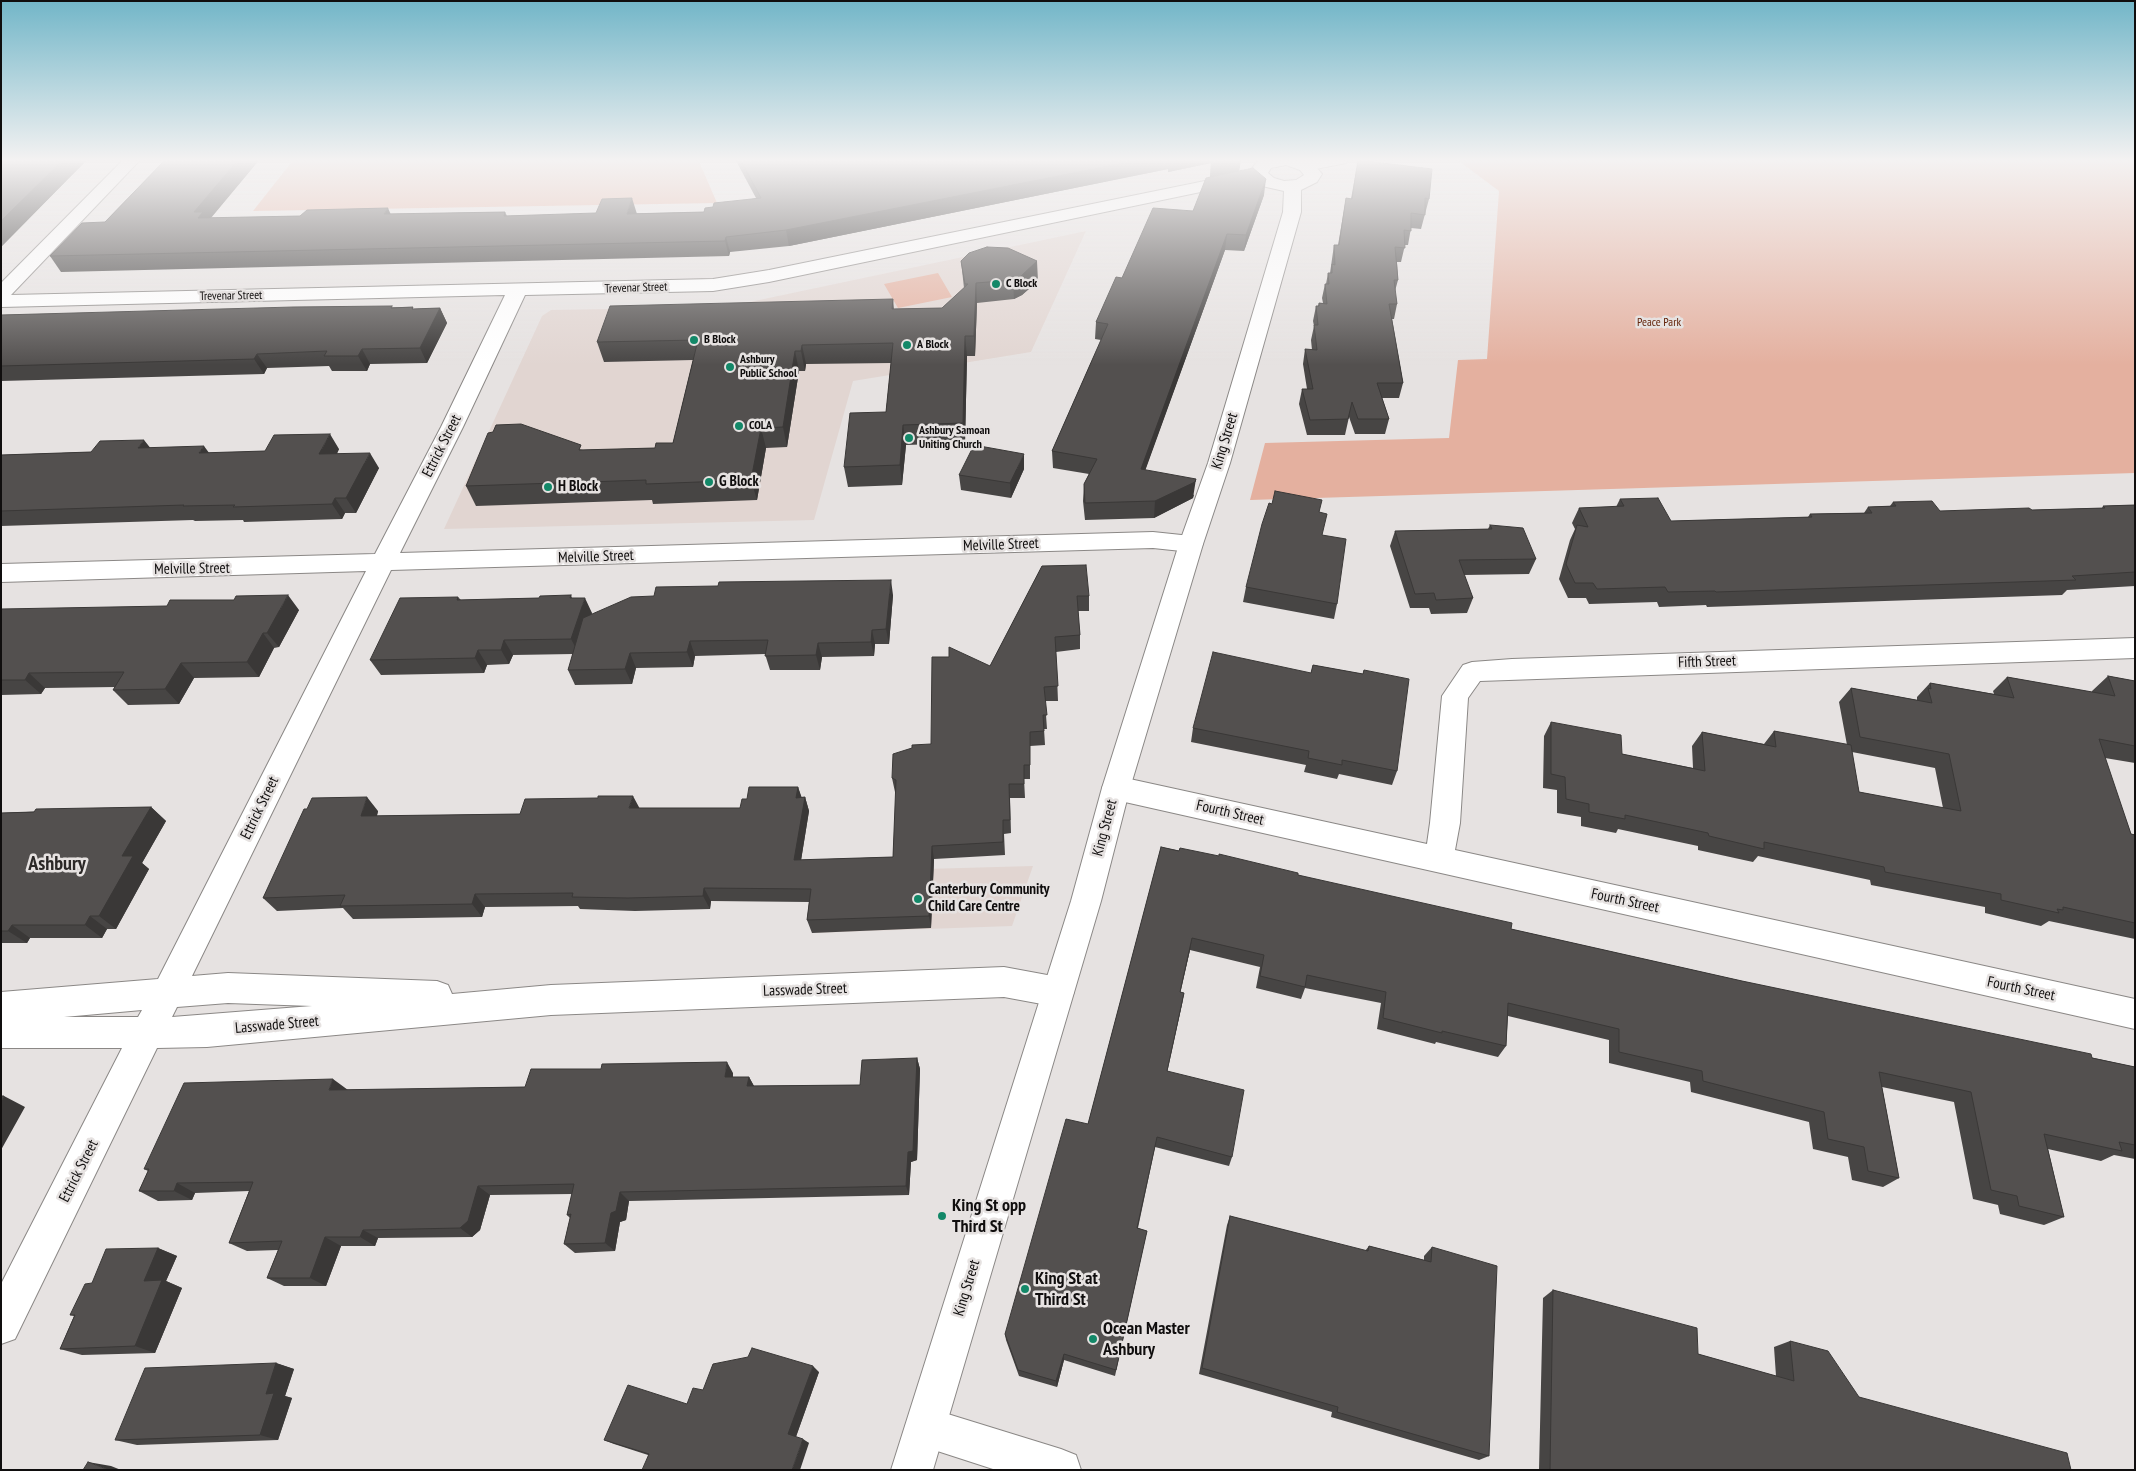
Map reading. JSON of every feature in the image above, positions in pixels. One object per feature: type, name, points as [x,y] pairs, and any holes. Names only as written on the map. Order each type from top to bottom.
[{"type":"street","points":[[1,294],[66,228]]},
{"type":"street","name":"Trevenar Street","points":[[1,301],[683,286],[742,281],[1003,228]]},
{"type":"street","name":"King Street","points":[[912,1470],[1086,901],[1116,788],[1191,544],[1219,464],[1287,228]]},
{"type":"street","name":"Ettrick Street","points":[[1,1325],[452,427],[517,290]]},
{"type":"street","name":"Melville Street","points":[[1,573],[382,564],[1152,540],[1191,544]]},
{"type":"street","name":"Fifth Street","points":[[1439,860],[1446,823],[1455,696],[1472,672],[1531,668],[2135,648]]},
{"type":"street","name":"Fourth Street","points":[[1116,788],[2135,1014]]},
{"type":"street","name":"Lasswade Street","points":[[1,1032],[148,1033],[207,1031],[551,1000],[1004,982],[1058,992]]},
{"type":"street","name":"Lasswade Street","points":[[1,1008],[228,988],[551,1000]]},
{"type":"street","points":[[925,1427],[1061,1470]]},
{"type":"shaded area","name":"Ashbury Public School","points":[[1086,231],[1031,352],[853,381],[814,520],[444,529],[542,316],[551,310],[726,307]]},
{"type":"shaded area","name":"Canterbury Community Child Care Centre","points":[[1033,866],[1012,926],[812,933],[818,872]]},
{"type":"green space","name":"Peace Park","points":[[1496,228],[2135,228],[2135,473],[1250,500],[1265,443],[1449,438],[1458,360],[1487,359]]},
{"type":"green space","points":[[938,273],[952,297],[898,308],[884,284]]},
{"type":"building","points":[[77,228],[798,228],[726,237],[725,241],[50,256]]},
{"type":"building","points":[[1144,228],[1249,228],[1246,235],[1227,234],[1141,469],[1196,479],[1195,482],[1155,501],[1085,503],[1084,484],[1097,459],[1052,451],[1108,324],[1096,322],[1116,277],[1122,278]]},
{"type":"building","points":[[1342,228],[1411,228],[1411,231],[1404,230],[1405,248],[1395,247],[1398,280],[1394,280],[1397,304],[1389,304],[1403,383],[1377,383],[1389,419],[1358,419],[1352,402],[1348,419],[1310,420],[1302,389],[1313,389],[1305,349],[1317,350],[1314,325],[1318,325],[1316,306],[1319,306],[1319,303],[1327,304],[1325,284],[1329,284],[1328,273],[1332,273],[1332,264],[1335,265],[1334,245],[1339,245]]},
{"type":"building","points":[[987,247],[1008,248],[1037,261],[1021,276],[1013,280],[976,283],[974,336],[965,336],[963,423],[903,425],[900,465],[844,467],[850,413],[886,412],[893,343],[802,345],[801,351],[795,351],[783,427],[761,428],[751,480],[646,484],[646,480],[466,486],[488,433],[493,432],[496,425],[521,424],[581,445],[579,450],[655,448],[656,443],[673,443],[698,340],[597,342],[610,306],[893,299],[892,309],[942,308],[968,284],[965,284],[961,261],[969,253]]},
{"type":"building","points":[[392,306],[391,308],[440,308],[420,348],[362,349],[358,356],[324,356],[327,351],[257,354],[254,359],[1,366],[1,315]]},
{"type":"building","points":[[330,434],[319,454],[370,453],[346,498],[335,498],[332,504],[233,507],[235,505],[184,505],[1,511],[1,455],[91,452],[100,441],[144,440],[138,448],[204,446],[199,453],[265,451],[274,435]]},
{"type":"building","points":[[974,445],[1024,454],[1010,483],[959,475]]},
{"type":"building","points":[[1275,491],[1322,500],[1319,512],[1327,514],[1322,535],[1346,539],[1337,604],[1246,587],[1262,524],[1269,503],[1272,504]]},
{"type":"building","points":[[1658,498],[1671,521],[1812,517],[1810,514],[1872,513],[1868,507],[1896,506],[1893,502],[1932,501],[1940,511],[2105,508],[2103,506],[2135,505],[2135,572],[2072,576],[2076,580],[1716,592],[1668,592],[1665,587],[1597,589],[1593,583],[1575,583],[1566,564],[1577,525],[1588,527],[1579,508],[1624,506],[1620,499]]},
{"type":"building","points":[[1490,525],[1523,528],[1536,559],[1459,560],[1473,598],[1436,600],[1434,593],[1415,594],[1395,531],[1492,529]]},
{"type":"building","points":[[1086,565],[1089,596],[1077,596],[1080,635],[1055,637],[1058,686],[1044,687],[1047,715],[1043,715],[1044,731],[1030,732],[1030,765],[1024,765],[1024,784],[1009,784],[1010,820],[1003,820],[1003,842],[932,846],[929,916],[807,920],[811,889],[704,888],[703,896],[628,898],[572,897],[573,893],[475,894],[472,904],[340,906],[345,895],[263,898],[304,809],[307,809],[312,798],[367,797],[361,816],[520,814],[525,799],[598,798],[598,796],[633,796],[629,808],[740,808],[742,799],[747,799],[749,787],[798,787],[796,798],[805,797],[794,860],[893,857],[896,780],[892,778],[893,754],[912,748],[912,745],[931,744],[932,657],[949,657],[949,647],[990,666],[1042,566]]},
{"type":"building","points":[[891,580],[886,629],[872,630],[871,642],[818,643],[816,655],[765,656],[768,640],[690,641],[687,652],[630,653],[625,669],[568,670],[583,618],[631,597],[654,596],[656,587],[718,586],[719,582]]},
{"type":"building","points":[[288,595],[267,633],[263,633],[247,662],[181,663],[165,689],[113,690],[124,672],[29,673],[25,680],[1,680],[1,609],[167,606],[170,600],[234,600],[236,596]]},
{"type":"building","points":[[571,595],[570,598],[585,598],[571,639],[504,640],[501,650],[478,650],[475,658],[370,660],[400,598],[458,597],[457,600],[539,598],[540,596]]},
{"type":"building","points":[[1213,652],[1311,673],[1313,665],[1363,674],[1364,670],[1409,679],[1397,771],[1342,760],[1342,765],[1308,758],[1309,751],[1193,728]]},
{"type":"building","points":[[2108,676],[2135,681],[2135,746],[2099,739],[2131,834],[2135,835],[2135,923],[2063,907],[2063,910],[2057,909],[2059,913],[2001,900],[2001,894],[1885,872],[1884,867],[1764,842],[1764,849],[1709,836],[1708,833],[1625,815],[1625,819],[1589,812],[1589,804],[1566,799],[1565,777],[1551,774],[1551,722],[1621,735],[1622,754],[1705,771],[1702,732],[1776,747],[1774,731],[1851,745],[1859,792],[1961,811],[1949,754],[1860,737],[1851,688],[1932,703],[1928,688],[1931,689],[1930,683],[2014,698],[2007,677],[2115,696]]},
{"type":"building","points":[[151,807],[122,856],[133,856],[99,916],[90,916],[85,925],[12,925],[8,931],[1,931],[1,813],[34,812],[36,809]]},
{"type":"building","points":[[1161,847],[1179,851],[1180,848],[1219,856],[1219,854],[1298,873],[1298,875],[1512,923],[1511,929],[1742,981],[2091,1054],[2092,1058],[2135,1067],[2135,1145],[2119,1142],[2122,1151],[2044,1134],[2064,1217],[2019,1206],[2017,1196],[1991,1190],[1971,1092],[1879,1072],[1899,1178],[1868,1171],[1864,1147],[1828,1139],[1824,1112],[1703,1081],[1702,1071],[1619,1052],[1619,1029],[1508,1003],[1506,1046],[1442,1031],[1442,1033],[1383,1018],[1386,992],[1307,975],[1305,987],[1260,976],[1264,955],[1192,938],[1180,992],[1184,993],[1167,1071],[1244,1090],[1232,1157],[1157,1137],[1137,1228],[1147,1231],[1116,1370],[1064,1354],[1056,1381],[1018,1370],[1005,1334],[1066,1119],[1088,1124]]},
{"type":"building","points":[[917,1058],[913,1151],[908,1152],[906,1186],[620,1192],[616,1211],[611,1213],[605,1243],[564,1244],[571,1214],[567,1215],[574,1184],[478,1186],[468,1221],[460,1228],[363,1230],[360,1237],[325,1237],[310,1278],[267,1278],[282,1241],[229,1243],[253,1182],[177,1183],[174,1191],[139,1191],[149,1169],[144,1169],[184,1083],[333,1079],[329,1090],[525,1087],[531,1069],[601,1069],[602,1064],[727,1062],[725,1077],[749,1077],[747,1086],[860,1085],[862,1060]]},
{"type":"building","points":[[1230,1216],[1368,1251],[1369,1246],[1431,1262],[1432,1247],[1497,1266],[1489,1456],[1337,1412],[1338,1407],[1202,1368]]},
{"type":"building","points":[[158,1248],[144,1281],[162,1280],[135,1346],[60,1349],[75,1315],[70,1315],[85,1284],[92,1283],[106,1249]]},
{"type":"building","points":[[1553,1290],[1697,1328],[1698,1354],[1794,1381],[1790,1341],[1828,1351],[1859,1397],[2067,1453],[2071,1470],[1550,1470]]},
{"type":"building","points":[[752,1348],[813,1366],[788,1434],[803,1439],[792,1470],[642,1470],[649,1454],[604,1440],[628,1385],[687,1404],[693,1388],[703,1390],[713,1364],[748,1357]]},
{"type":"building","points":[[276,1363],[266,1394],[274,1393],[260,1435],[115,1440],[145,1368]]},
{"type":"building","points":[[88,1462],[109,1470],[83,1470]]},
{"type":"place","name":"C Block","points":[[996,284]]},
{"type":"place","name":"B Block","points":[[694,340]]},
{"type":"place","name":"A Block","points":[[907,345]]},
{"type":"place","name":"Ashbury Public School","points":[[730,367]]},
{"type":"place","name":"COLA","points":[[739,426]]},
{"type":"place","name":"Ashbury Samoan Uniting Church","points":[[909,438]]},
{"type":"place","name":"G Block","points":[[709,482]]},
{"type":"place","name":"H Block","points":[[548,487]]},
{"type":"place","name":"Canterbury Community Child Care Centre","points":[[918,899]]},
{"type":"place","name":"King St opp Third St","points":[[942,1216]]},
{"type":"place","name":"King St at Third St","points":[[1025,1289]]},
{"type":"place","name":"Ocean Master Ashbury","points":[[1093,1339]]},
{"type":"district","name":"Ashbury","points":[[57,864]]}]
